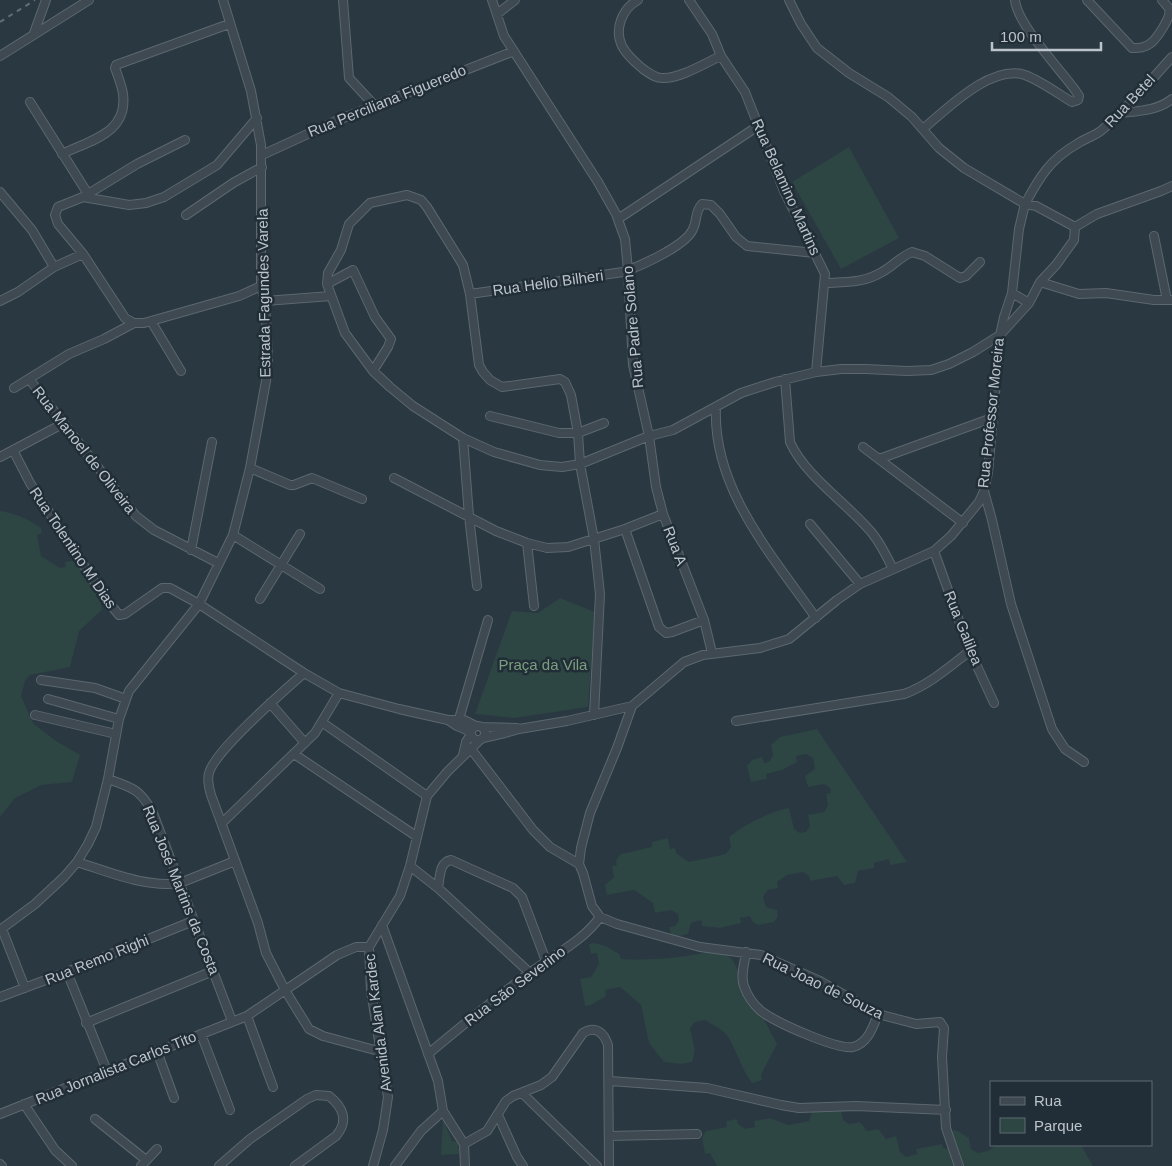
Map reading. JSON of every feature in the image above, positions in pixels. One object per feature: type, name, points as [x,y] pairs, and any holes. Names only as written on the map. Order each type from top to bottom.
[{"type":"street","points":[[34,34],[46,0]]},
{"type":"street","points":[[0,56],[89,0]]},
{"type":"street","name":"Estrada Fagundes Varela","points":[[1,930],[36,904],[78,862],[96,827],[108,779],[119,719],[126,698],[136,681],[199,604],[233,535],[250,468],[266,381],[268,359],[265,301],[261,286],[262,155],[251,90],[223,0]]},
{"type":"street","points":[[343,0],[349,78],[375,106]]},
{"type":"street","name":"Rua Padre Solano","points":[[492,0],[504,36],[598,182],[618,219],[625,239],[634,365],[649,436]]},
{"type":"street","points":[[497,14],[515,0]]},
{"type":"street","points":[[638,0],[621,17],[619,28],[622,45],[630,58],[649,74],[661,79],[673,77],[721,56]]},
{"type":"street","name":"Rua Belamino Martins","points":[[689,0],[712,34],[721,56],[744,92],[784,191],[825,274],[816,372]]},
{"type":"street","points":[[789,0],[801,24],[817,48],[849,73],[888,96],[912,117],[939,148],[964,168],[1025,204],[1036,206],[1075,227]]},
{"type":"street","points":[[922,129],[974,87],[989,79],[1014,73],[1026,76],[1072,102],[1078,100],[1079,96],[1076,90],[1028,30],[1015,6],[1015,0]]},
{"type":"street","points":[[1087,0],[1132,48],[1141,48],[1150,43],[1162,31],[1170,14],[1169,8],[1162,0]]},
{"type":"street","points":[[62,154],[114,129],[123,114],[123,92],[115,68],[116,65],[229,24]]},
{"type":"street","name":"Rua Perciliana Figueredo","points":[[262,155],[303,135],[514,51]]},
{"type":"street","name":"Rua Betel","points":[[1025,204],[1042,174],[1064,152],[1098,134],[1120,113],[1172,56]]},
{"type":"street","points":[[1120,113],[1148,110],[1166,104],[1172,99]]},
{"type":"street","points":[[30,102],[86,195],[129,204],[146,203],[164,197],[217,165],[257,118]]},
{"type":"street","points":[[618,219],[758,126]]},
{"type":"street","points":[[134,323],[125,318],[82,254],[58,224],[55,215],[58,207],[86,195],[137,164],[185,140]]},
{"type":"street","points":[[186,215],[233,183],[262,168]]},
{"type":"street","points":[[1075,227],[1097,214],[1172,186]]},
{"type":"street","points":[[0,192],[32,230],[54,267]]},
{"type":"street","points":[[594,715],[600,594],[594,539],[580,464],[578,433],[571,395],[565,382],[562,379],[502,387],[490,380],[479,364],[470,294],[463,265],[421,200],[406,195],[370,203],[360,212],[349,224],[341,250],[328,273],[327,284],[346,333],[373,371],[413,406],[463,438],[494,452],[540,465],[562,467],[580,464],[649,436],[673,430],[741,393],[785,379],[816,372],[850,369],[931,370],[949,364],[1000,335],[1029,303],[1040,282],[1056,265],[1074,240],[1075,227]]},
{"type":"street","name":"Rua Helio Bilheri","points":[[470,294],[628,270],[640,266],[686,239],[693,230],[697,209],[702,204],[711,205],[720,214],[736,237],[747,246],[815,253]]},
{"type":"street","name":"Rua Professor Moreira","points":[[481,739],[519,729],[632,706],[684,662],[693,657],[760,648],[789,639],[843,595],[860,584],[934,551],[951,536],[979,502],[984,491],[988,473],[1000,335],[1012,293],[1025,204]]},
{"type":"street","points":[[1040,282],[1079,294],[1106,293],[1169,300],[1154,236]]},
{"type":"street","points":[[825,283],[865,281],[883,272],[901,257],[912,252],[919,254],[960,278],[966,276],[980,262]]},
{"type":"street","points":[[0,291],[2,300],[54,267],[82,254]]},
{"type":"street","points":[[327,284],[354,270],[375,317],[390,339],[388,347],[373,371]]},
{"type":"street","points":[[14,388],[69,354],[104,339],[134,323],[144,323],[239,296],[261,286]]},
{"type":"street","points":[[1012,293],[1029,303]]},
{"type":"street","points":[[265,301],[331,296]]},
{"type":"street","points":[[151,321],[181,371]]},
{"type":"street","name":"Rua Manoel de Oliveira","points":[[29,379],[136,516],[154,530],[218,563]]},
{"type":"street","points":[[785,379],[789,428],[793,448],[810,470],[871,532],[893,569]]},
{"type":"street","points":[[716,407],[716,432],[720,454],[745,515],[816,618]]},
{"type":"street","points":[[490,416],[559,433],[578,433],[604,423]]},
{"type":"street","points":[[879,459],[992,418]]},
{"type":"street","points":[[0,457],[64,423]]},
{"type":"street","name":"Rua A","points":[[649,436],[656,487],[663,514],[704,620],[712,653]]},
{"type":"street","points":[[463,438],[477,586]]},
{"type":"street","points":[[191,550],[212,442]]},
{"type":"street","points":[[864,447],[963,523]]},
{"type":"street","name":"Rua Tolentino M Dias","points":[[13,450],[30,483],[105,598],[119,616],[166,587],[199,604]]},
{"type":"street","points":[[250,468],[290,485],[312,478],[362,500]]},
{"type":"street","points":[[394,478],[496,531],[546,548],[568,547],[625,529],[663,514]]},
{"type":"street","points":[[984,491],[1011,604],[1052,729],[1065,749],[1084,762]]},
{"type":"street","points":[[810,524],[860,584]]},
{"type":"street","points":[[625,529],[659,627],[666,633],[704,620]]},
{"type":"street","points":[[260,600],[300,534]]},
{"type":"street","points":[[233,535],[320,589]]},
{"type":"street","points":[[527,543],[534,606]]},
{"type":"street","name":"Rua Galilea","points":[[934,551],[970,651],[994,703]]},
{"type":"street","points":[[199,604],[304,673],[339,693],[448,720],[459,719],[468,721],[475,730],[475,740],[481,739]]},
{"type":"street","points":[[459,719],[488,620]]},
{"type":"street","points":[[736,721],[904,694],[915,690],[970,651]]},
{"type":"street","points":[[304,673],[270,703],[214,762],[209,773],[208,783],[258,923],[266,953],[285,990],[311,1031],[382,1052]]},
{"type":"street","points":[[41,680],[95,688],[126,698]]},
{"type":"street","points":[[222,823],[305,743],[323,722],[339,693]]},
{"type":"street","points":[[48,699],[119,719]]},
{"type":"street","points":[[270,703],[305,743]]},
{"type":"street","points":[[600,917],[592,906],[579,864],[590,812],[617,748],[632,706]]},
{"type":"street","points":[[35,715],[116,734]]},
{"type":"street","points":[[448,720],[457,726],[484,731],[481,739],[463,755]]},
{"type":"street","points":[[323,722],[427,796]]},
{"type":"street","name":"Rua Professor Moreira","points":[[475,730],[508,727],[519,729]]},
{"type":"street","points":[[463,755],[466,742],[475,730]]},
{"type":"street","points":[[471,749],[533,830],[554,850],[579,864]]},
{"type":"street","points":[[294,754],[416,836]]},
{"type":"street","name":"Avenida Alan Kardec","points":[[373,1166],[383,1130],[388,1097],[371,991],[369,947],[400,896],[410,866],[427,796],[434,785],[463,755]]},
{"type":"street","name":"Rua José Martins da Costa","points":[[108,779],[132,788],[146,801],[153,813],[232,1021]]},
{"type":"street","points":[[438,888],[441,870],[448,860],[513,888],[522,897],[527,907],[546,961]]},
{"type":"street","points":[[78,862],[140,881],[164,884],[180,883],[235,861]]},
{"type":"street","points":[[410,866],[438,888],[530,973]]},
{"type":"street","name":"Rua Joao de Souza","points":[[600,917],[617,924],[700,947],[761,955],[820,981],[878,1014],[916,1024],[940,1022],[944,1028],[942,1057],[946,1110]]},
{"type":"street","name":"Rua São Severino","points":[[428,1054],[480,1010],[588,932],[600,917]]},
{"type":"street","name":"Rua Remo Righi","points":[[0,997],[193,921]]},
{"type":"street","points":[[382,925],[438,1081],[443,1111],[464,1144],[465,1166]]},
{"type":"street","points":[[1,930],[25,988]]},
{"type":"street","name":"Rua Jornalista Carlos Tito","points":[[1,1112],[247,1016],[347,949],[369,947]]},
{"type":"street","points":[[746,952],[743,983],[755,1006],[767,1016],[796,1030],[836,1045],[854,1047],[865,1039],[872,1030],[878,1014]]},
{"type":"street","points":[[86,1023],[213,971]]},
{"type":"street","points":[[67,972],[107,1071]]},
{"type":"street","points":[[247,1016],[273,1087]]},
{"type":"street","points":[[464,1144],[486,1131],[506,1101],[541,1085],[552,1077],[583,1033],[596,1029],[605,1036],[608,1045],[610,1081],[609,1166]]},
{"type":"street","points":[[202,1034],[230,1110]]},
{"type":"street","points":[[157,1051],[174,1098]]},
{"type":"street","points":[[610,1081],[707,1088],[799,1108],[856,1106],[946,1110],[946,1128],[959,1166]]},
{"type":"street","points":[[522,1093],[597,1166]]},
{"type":"street","points":[[219,1166],[250,1139],[307,1099],[316,1095],[329,1096],[339,1107],[343,1117],[341,1130],[336,1136],[295,1166]]},
{"type":"street","points":[[24,1104],[55,1150],[72,1166]]},
{"type":"street","points":[[395,1166],[421,1131],[443,1111]]},
{"type":"street","points":[[498,1115],[523,1166]]},
{"type":"street","points":[[95,1118],[144,1163],[157,1149]]},
{"type":"street","points":[[609,1136],[697,1134]]},
{"type":"green space","points":[[849,147],[899,238],[841,269],[792,182]]},
{"type":"green space","points":[[0,511],[22,517],[41,528],[42,533],[37,535],[41,556],[60,568],[66,567],[65,562],[81,559],[99,594],[102,610],[79,631],[70,667],[30,675],[25,681],[21,696],[33,723],[56,741],[80,755],[72,782],[41,785],[15,798],[0,817]]},
{"type":"green space","name":"Praça da Vila","points":[[560,598],[595,612],[588,707],[514,718],[475,714],[512,611],[538,613]]},
{"type":"green space","points":[[817,729],[907,862],[890,865],[889,859],[874,863],[874,868],[858,871],[855,883],[844,885],[837,876],[810,881],[809,876],[803,872],[787,875],[777,882],[778,888],[768,890],[763,897],[766,907],[777,910],[778,916],[774,922],[758,925],[752,921],[750,916],[740,918],[741,923],[720,928],[702,926],[701,920],[691,923],[688,934],[672,938],[669,927],[675,926],[679,920],[678,914],[671,910],[655,913],[653,903],[634,890],[607,895],[605,885],[614,877],[612,866],[617,865],[616,860],[621,854],[652,847],[652,842],[668,838],[670,849],[675,848],[676,853],[689,862],[726,854],[731,847],[729,837],[735,832],[765,816],[789,808],[794,829],[800,833],[806,832],[810,826],[808,815],[824,812],[828,805],[826,794],[831,793],[830,788],[824,784],[808,787],[805,776],[815,769],[813,758],[806,754],[796,756],[797,762],[782,770],[766,774],[767,779],[751,782],[747,766],[752,760],[762,757],[764,763],[769,762],[773,755],[771,745],[780,737]]},
{"type":"green space","points":[[594,943],[606,946],[619,954],[621,959],[670,958],[719,950],[732,959],[777,1044],[761,1075],[762,1080],[752,1083],[725,1033],[705,1020],[695,1022],[690,1028],[695,1050],[692,1062],[681,1064],[664,1062],[649,1043],[641,1005],[620,987],[605,990],[606,996],[591,1005],[585,1006],[580,979],[591,977],[599,964],[597,953],[591,954],[589,944]]},
{"type":"green space","points":[[813,1109],[841,1109],[843,1120],[849,1124],[860,1122],[867,1131],[878,1129],[886,1139],[896,1136],[900,1152],[906,1157],[917,1154],[916,1149],[942,1144],[944,1149],[949,1148],[953,1141],[951,1131],[956,1130],[969,1138],[971,1149],[978,1153],[988,1151],[995,1146],[1082,1146],[1093,1166],[717,1166],[710,1153],[705,1154],[702,1138],[706,1131],[727,1127],[726,1121],[737,1119],[738,1124],[745,1129],[755,1127],[754,1121],[770,1118],[788,1125],[809,1121]]},
{"type":"green space","points":[[443,1119],[452,1141],[458,1142],[459,1154],[441,1155]]},
{"type":"railway","points":[[0,22],[35,0]]}]
